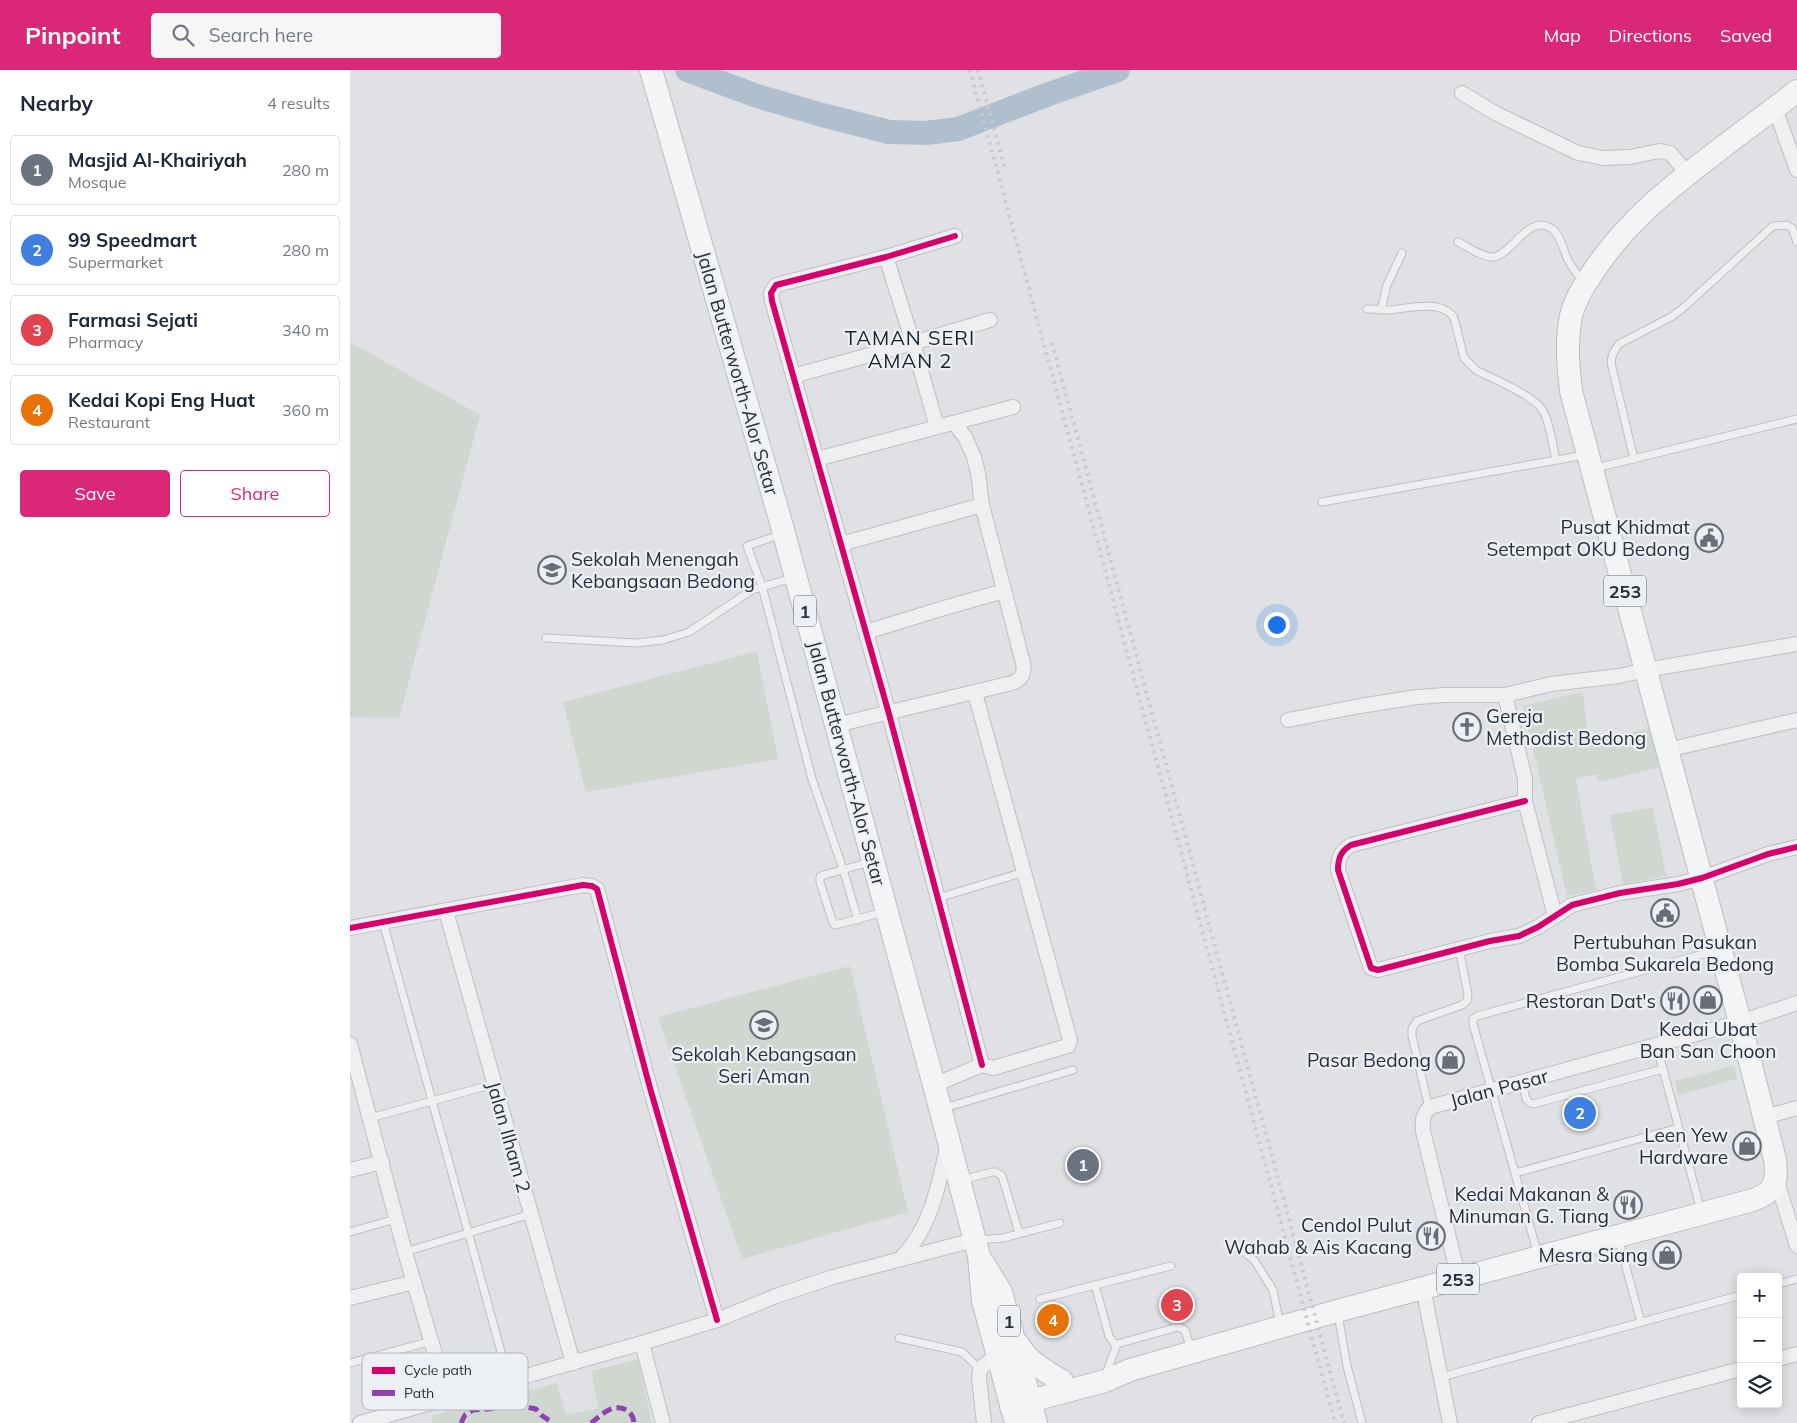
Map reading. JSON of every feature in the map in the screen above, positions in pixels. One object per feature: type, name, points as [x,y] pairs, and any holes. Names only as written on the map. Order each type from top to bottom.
[{"type":"main road","name":"Jalan Butterworth-Alor Setar","points":[[651,70],[796,576],[977,1248],[989,1363],[1018,1403],[1036,1423]]},
{"type":"main road","name":"253","points":[[1061,1387],[1105,1381],[1130,1370],[1337,1311],[1702,1214],[1761,1197],[1773,1187],[1776,1178],[1775,1160],[1721,949],[1571,391],[1567,364],[1567,340],[1572,314],[1585,284],[1615,242],[1636,218],[1670,188],[1797,91]]},
{"type":"main road","name":"Jalan Butterworth-Alor Setar","points":[[977,1248],[1001,1292],[1012,1334],[1018,1403]]},
{"type":"main road","points":[[1012,1334],[1022,1351],[1061,1387],[1048,1406],[1042,1423]]},
{"type":"main road","name":"253","points":[[1018,1403],[1107,1371],[1130,1370]]},
{"type":"street","points":[[1462,93],[1496,113],[1578,153],[1603,158],[1630,157],[1659,151],[1670,153],[1688,174]]},
{"type":"street","points":[[1774,108],[1797,170]]},
{"type":"street","points":[[955,236],[776,285],[773,288],[772,301],[889,714],[982,1065]]},
{"type":"street","points":[[886,256],[937,427]]},
{"type":"street","points":[[793,376],[990,320]]},
{"type":"street","points":[[817,459],[1013,407]]},
{"type":"street","points":[[836,725],[1012,684],[1021,678],[1023,674],[1023,663],[982,506],[974,457],[965,437],[954,423]]},
{"type":"street","points":[[841,544],[982,506]]},
{"type":"street","points":[[866,632],[1004,591]]},
{"type":"street","points":[[1288,720],[1417,697],[1504,695],[1551,684],[1619,676],[1797,644]]},
{"type":"street","points":[[934,1086],[982,1065],[993,1068],[1064,1048],[1068,1046],[1070,1040],[975,694]]},
{"type":"street","points":[[1504,695],[1525,779],[1525,801],[1555,916]]},
{"type":"street","points":[[1667,750],[1797,720]]},
{"type":"street","points":[[1525,801],[1351,845],[1344,849],[1340,854],[1338,870],[1371,968],[1378,970],[1519,936],[1529,932],[1572,905],[1620,893],[1678,884],[1702,878],[1768,854],[1797,847]]},
{"type":"street","points":[[350,928],[583,885],[592,886],[597,889],[650,1088],[717,1320]]},
{"type":"street","name":"Jalan Ilham 2","points":[[446,911],[573,1363]]},
{"type":"street","name":"Jalan Pasar","points":[[1459,1279],[1423,1130],[1423,1118],[1429,1109],[1436,1105],[1740,1022],[1797,1003]]},
{"type":"street","points":[[350,1044],[405,1252],[435,1353]]},
{"type":"street","points":[[1764,1117],[1797,1108]]},
{"type":"street","points":[[901,1258],[913,1246],[922,1232],[933,1206],[949,1141]]},
{"type":"street","points":[[350,1170],[382,1162]]},
{"type":"street","points":[[1776,1178],[1797,1246]]},
{"type":"street","points":[[528,1376],[717,1320],[800,1288],[901,1258],[977,1248]]},
{"type":"street","points":[[350,1298],[414,1282]]},
{"type":"street","points":[[1423,1288],[1450,1423]]},
{"type":"street","points":[[642,1343],[663,1423]]},
{"type":"street","points":[[1782,1358],[1797,1354]]},
{"type":"street","points":[[984,1423],[979,1378],[989,1363]]},
{"type":"street","points":[[1539,1423],[1737,1370]]},
{"type":"street","points":[[360,1423],[406,1410]]},
{"type":"lane","points":[[1458,242],[1491,257],[1500,255],[1533,227],[1544,225],[1552,228],[1557,234],[1571,265],[1585,284]]},
{"type":"lane","points":[[1634,459],[1612,367],[1611,358],[1619,344],[1671,317],[1682,309],[1773,226],[1787,225],[1792,228],[1797,242]]},
{"type":"lane","points":[[1381,310],[1387,285],[1402,253]]},
{"type":"lane","points":[[1367,309],[1429,307],[1442,308],[1451,312],[1464,358],[1469,364],[1476,370],[1534,401],[1542,409],[1547,419],[1556,460]]},
{"type":"lane","points":[[1322,502],[1556,460],[1590,462],[1634,459],[1797,419]]},
{"type":"lane","points":[[784,533],[747,546],[762,586],[812,779],[843,869],[858,920]]},
{"type":"lane","points":[[546,638],[636,643],[663,640],[689,632],[752,590],[796,576]]},
{"type":"lane","points":[[873,861],[824,875],[820,877],[820,882],[832,923],[839,925],[887,911]]},
{"type":"lane","points":[[938,898],[1024,872]]},
{"type":"lane","points":[[383,922],[501,1353]]},
{"type":"lane","points":[[1429,1109],[1412,1029],[1417,1021],[1462,1005],[1468,1001],[1459,949]]},
{"type":"lane","points":[[1538,1257],[1473,1024],[1475,1017],[1721,949]]},
{"type":"lane","points":[[1656,1045],[1702,1214]]},
{"type":"lane","points":[[1522,1081],[1526,1099],[1533,1104],[1663,1069]]},
{"type":"lane","points":[[940,1108],[1073,1070]]},
{"type":"lane","points":[[370,1118],[494,1084]]},
{"type":"lane","points":[[1515,1173],[1678,1128]]},
{"type":"lane","points":[[959,1181],[992,1172],[1002,1176],[1020,1233]]},
{"type":"lane","points":[[405,1252],[531,1214]]},
{"type":"lane","points":[[350,1232],[396,1219]]},
{"type":"lane","points":[[977,1248],[989,1240],[1060,1223]]},
{"type":"lane","points":[[1618,1236],[1641,1322]]},
{"type":"lane","points":[[1242,1250],[1254,1260],[1273,1290],[1280,1328]]},
{"type":"lane","points":[[1040,1299],[1171,1266]]},
{"type":"lane","points":[[1782,1283],[1797,1279]]},
{"type":"lane","points":[[1095,1285],[1109,1336],[1116,1346]]},
{"type":"lane","points":[[1441,1377],[1737,1296]]},
{"type":"lane","points":[[1337,1311],[1347,1366],[1362,1423]]},
{"type":"lane","points":[[1107,1371],[1116,1346],[1120,1342],[1181,1327],[1187,1332],[1192,1352]]},
{"type":"lane","points":[[899,1338],[962,1352],[989,1363]]},
{"type":"lane","points":[[387,1353],[432,1341]]},
{"type":"shaded area","points":[[350,342],[480,415],[399,718],[350,717]]},
{"type":"shaded area","points":[[757,651],[778,759],[586,792],[563,702]]},
{"type":"shaded area","points":[[1583,692],[1588,742],[1651,728],[1661,767],[1599,782],[1597,774],[1576,779],[1596,890],[1567,896],[1523,706]]},
{"type":"shaded area","points":[[1653,807],[1666,876],[1623,884],[1610,815]]},
{"type":"shaded area","points":[[850,966],[908,1212],[742,1259],[658,1017]]},
{"type":"shaded area","points":[[1734,1066],[1737,1079],[1678,1095],[1675,1081]]},
{"type":"shaded area","points":[[638,1359],[652,1423],[433,1423],[431,1416],[454,1410],[528,1410],[528,1391],[557,1383],[566,1415],[599,1408],[591,1371]]},
{"type":"waterway","points":[[687,70],[757,96],[822,115],[889,132],[926,133],[958,129],[1118,70]]},
{"type":"railway","points":[[970,70],[1335,1423]]},
{"type":"railway","points":[[978,70],[1005,169]]},
{"type":"railway","points":[[1052,343],[1344,1423]]},
{"type":"marked path","points":[[528,1407],[536,1409],[553,1423]]},
{"type":"marked path","points":[[591,1423],[605,1412],[616,1408],[628,1411],[634,1423]]},
{"type":"marked path","points":[[461,1423],[465,1415],[473,1410]]},
{"type":"cycle path","points":[[955,236],[886,257],[776,285],[771,293],[889,714],[982,1065]]},
{"type":"cycle path","points":[[1525,801],[1351,845],[1342,852],[1339,858],[1338,870],[1371,968],[1378,970],[1490,941],[1519,936],[1538,927],[1572,905],[1620,893],[1678,884],[1702,878],[1768,854],[1797,847]]},
{"type":"cycle path","points":[[350,928],[583,885],[592,886],[597,889],[650,1088],[717,1320]]},
{"type":"place","name":"Pusat Khidmat Setempat OKU Bedong","points":[[1709,538]]},
{"type":"place","name":"Sekolah Menengah Kebangsaan Bedong","points":[[552,570]]},
{"type":"place","name":"Gereja Methodist Bedong","points":[[1467,727]]},
{"type":"place","name":"Pertubuhan Pasukan Bomba Sukarela Bedong","points":[[1665,913]]},
{"type":"place","name":"Kedai Ubat Ban San Choon","points":[[1708,1000]]},
{"type":"place","name":"Restoran Dat's","points":[[1675,1001]]},
{"type":"place","name":"Sekolah Kebangsaan Seri Aman","points":[[764,1025]]},
{"type":"place","name":"Pasar Bedong","points":[[1450,1060]]},
{"type":"place","name":"99 Speedmart","points":[[1580,1113]]},
{"type":"place","name":"Leen Yew Hardware","points":[[1747,1146]]},
{"type":"place","name":"Masjid Al-Khairiyah","points":[[1083,1165]]},
{"type":"place","name":"Kedai Makanan & Minuman G. Tiang","points":[[1628,1205]]},
{"type":"place","name":"Cendol Pulut Wahab & Ais Kacang","points":[[1431,1236]]},
{"type":"place","name":"Mesra Siang","points":[[1667,1255]]},
{"type":"place","name":"Farmasi Sejati","points":[[1177,1305]]},
{"type":"place","name":"Kedai Kopi Eng Huat","points":[[1053,1320]]},
{"type":"district","name":"TAMAN SERI AMAN 2","points":[[910,348]]}]
